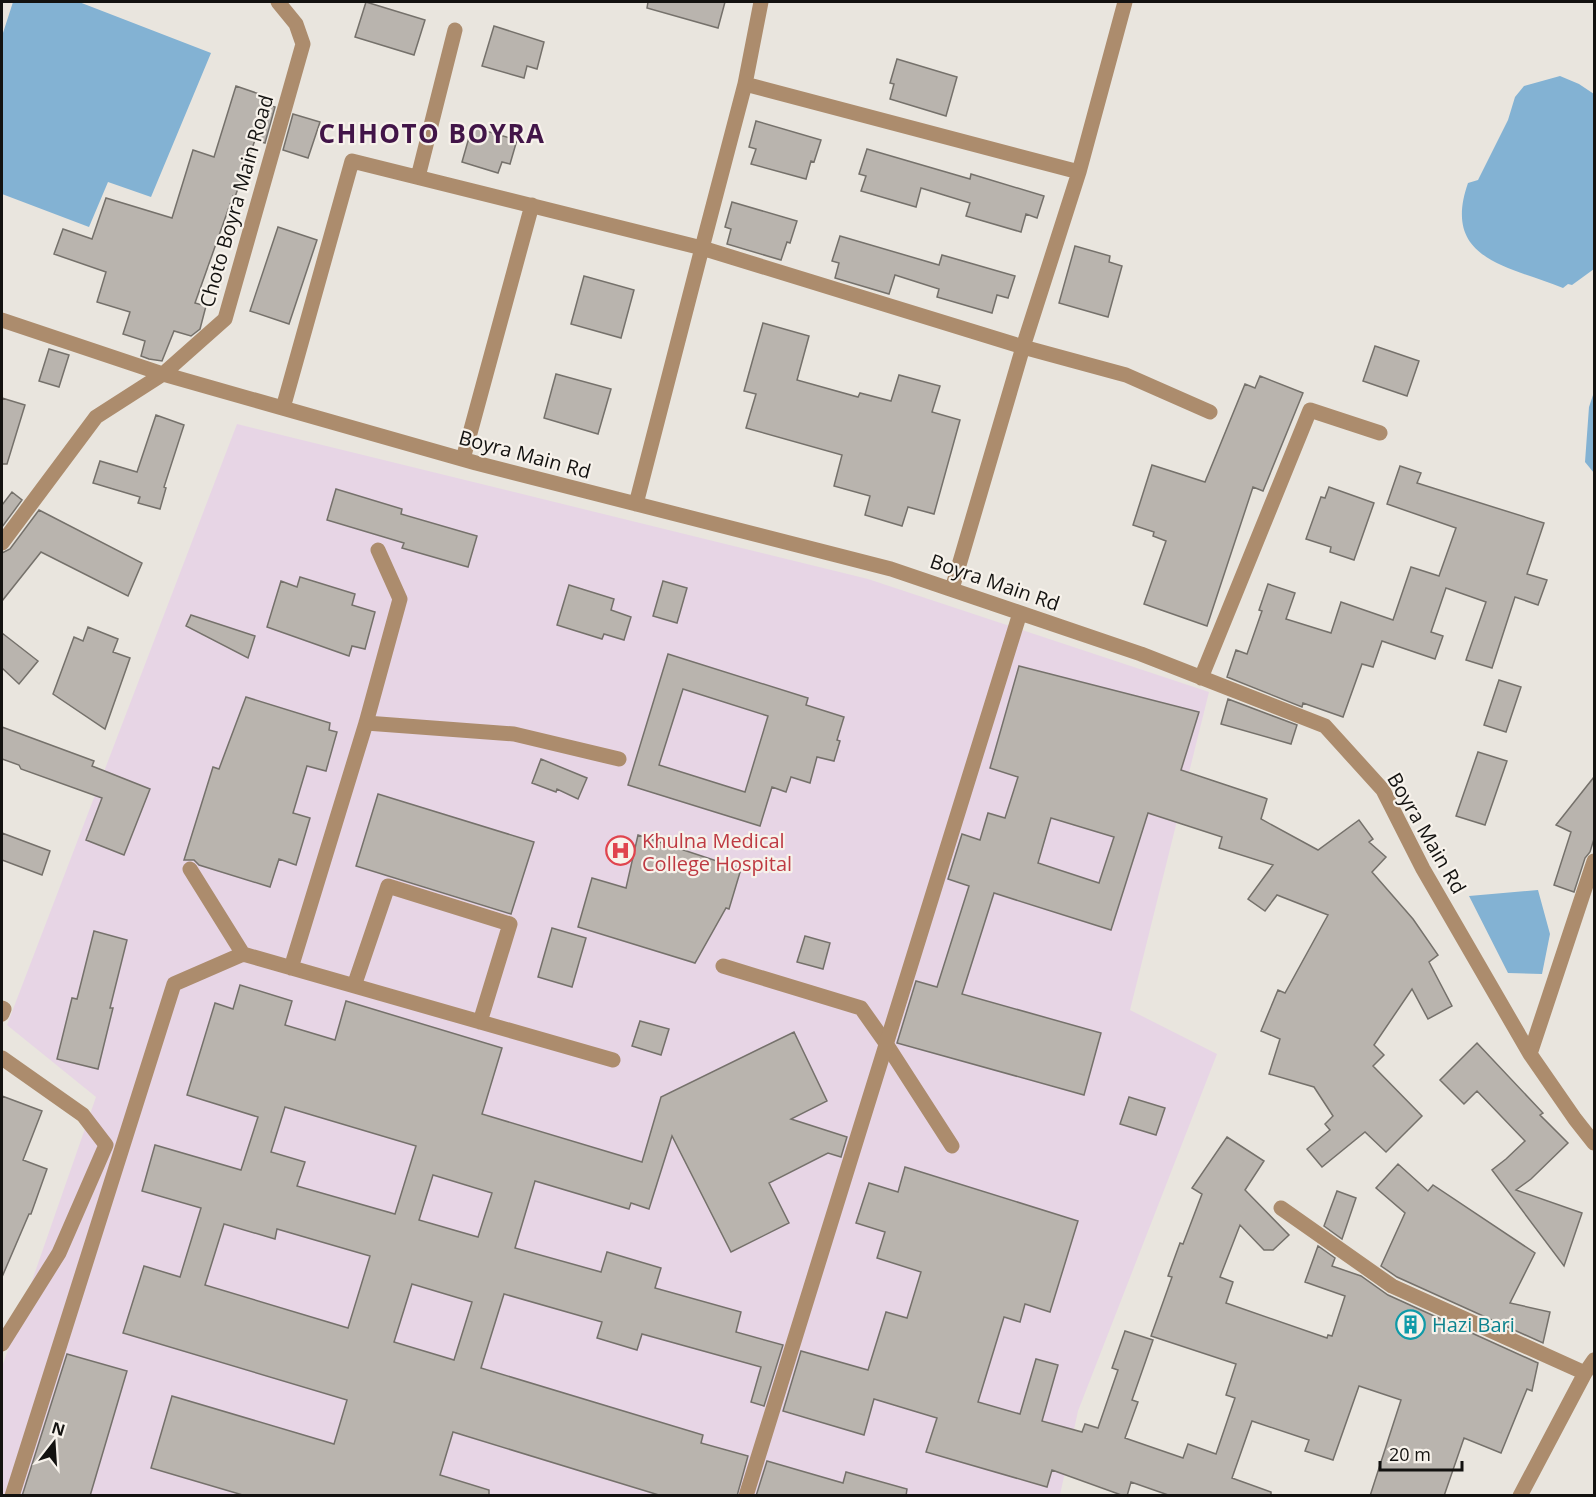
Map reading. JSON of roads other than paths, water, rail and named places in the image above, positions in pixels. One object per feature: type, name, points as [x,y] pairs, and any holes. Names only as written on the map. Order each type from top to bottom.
[{"type":"street","name":"Choto Boyra Main Road","points":[[2,543],[96,417],[163,374],[225,319],[303,44],[296,24],[278,2]]},
{"type":"street","points":[[636,504],[744,84],[761,2]]},
{"type":"street","points":[[952,589],[1023,347],[1079,172],[1125,2]]},
{"type":"street","points":[[418,177],[455,30]]},
{"type":"street","points":[[744,84],[1079,172]]},
{"type":"street","points":[[283,408],[351,161],[702,248],[1023,347],[1126,375],[1210,412]]},
{"type":"street","points":[[464,459],[532,206]]},
{"type":"street","name":"Boyra Main Rd","points":[[2,320],[163,374],[464,459],[891,569],[1141,654],[1325,726],[1383,790],[1423,869],[1530,1054],[1594,1143]]},
{"type":"street","points":[[1201,678],[1310,410],[1380,433]]},
{"type":"street","points":[[291,968],[366,723],[400,599],[378,550]]},
{"type":"street","points":[[746,1496],[1020,613]]},
{"type":"street","points":[[366,723],[514,734],[619,759]]},
{"type":"street","points":[[1530,1054],[1594,861]]},
{"type":"street","points":[[190,869],[243,954]]},
{"type":"street","points":[[354,986],[388,886],[510,924],[480,1022]]},
{"type":"street","points":[[12,1496],[174,984],[243,954],[613,1060]]},
{"type":"street","points":[[723,966],[861,1008],[952,1146]]},
{"type":"street","points":[[2,1008],[4,1009],[2,1014]]},
{"type":"street","points":[[2,1058],[83,1115],[106,1145],[59,1253],[2,1344]]},
{"type":"street","points":[[1281,1208],[1392,1286],[1586,1373]]},
{"type":"street","points":[[1520,1496],[1594,1360]]},
{"type":"water","points":[[13,2],[79,2],[211,53],[151,197],[108,182],[89,227],[2,194],[2,36]]},
{"type":"water","points":[[1560,76],[1579,84],[1594,94],[1594,269],[1572,285],[1568,284],[1563,288],[1502,265],[1485,256],[1472,244],[1464,229],[1462,209],[1468,183],[1478,180],[1508,120],[1515,97],[1524,86]]},
{"type":"water","points":[[1594,392],[1594,473],[1585,462],[1589,407]]},
{"type":"water","points":[[1538,890],[1550,934],[1542,974],[1508,973],[1469,896]]},
{"type":"place","name":"Khulna Medical College Hospital","points":[[621,851]]},
{"type":"place","name":"Hazi Bari","points":[[1411,1324]]},
{"type":"district","name":"CHHOTO BOYRA","points":[[432,133]]}]
